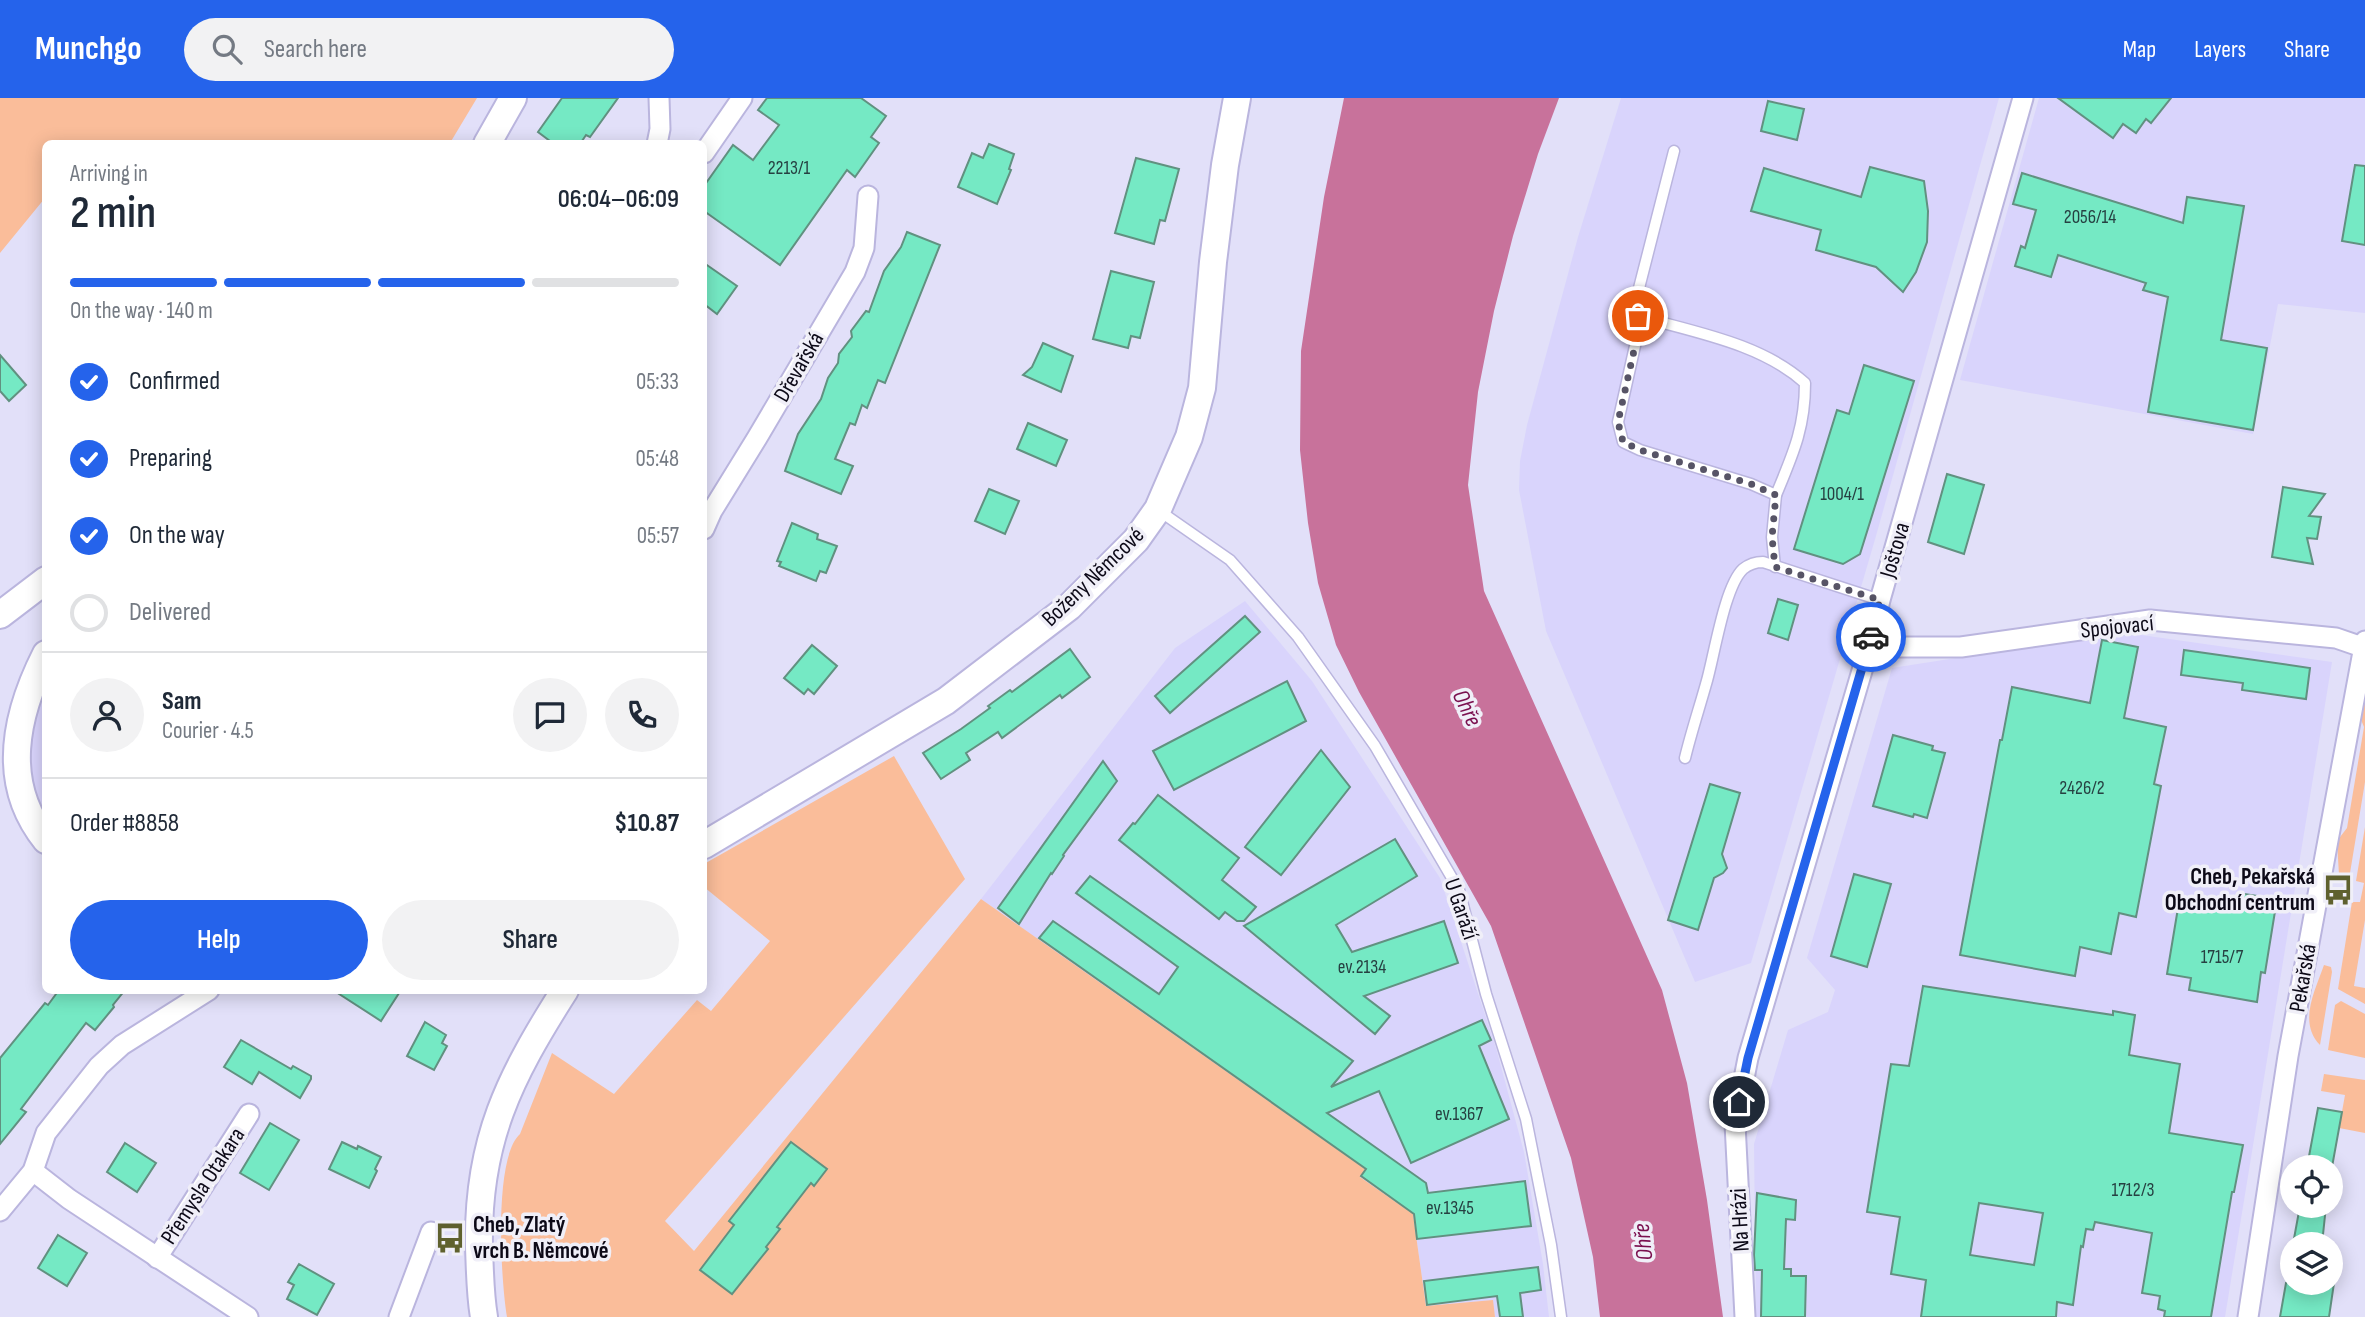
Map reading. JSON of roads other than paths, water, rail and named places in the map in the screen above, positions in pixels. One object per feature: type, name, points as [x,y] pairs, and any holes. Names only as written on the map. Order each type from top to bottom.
[{"type":"street","points":[[488,140],[513,98]]},
{"type":"street","points":[[658,140],[659,98]]},
{"type":"street","points":[[707,149],[742,98]]},
{"type":"street","name":"Boženy Němcové","points":[[707,843],[946,701],[1069,607],[1136,540],[1158,509],[1189,437],[1202,388],[1213,262],[1225,165],[1237,98]]},
{"type":"street","name":"Joštova","points":[[1735,1124],[1748,1058],[1869,647],[1880,600],[2023,98]]},
{"type":"street","name":"Dřevařská","points":[[707,522],[855,272],[864,248],[867,195]]},
{"type":"street","points":[[0,615],[42,583]]},
{"type":"street","name":"Spojovací","points":[[1869,647],[1961,647],[2150,620],[2336,638],[2365,645]]},
{"type":"street","name":"Pekařská","points":[[2248,1317],[2288,1056],[2365,645]]},
{"type":"street","points":[[42,663],[20,713],[6,762],[21,799],[42,836]]},
{"type":"street","points":[[0,1211],[33,1171],[46,1133],[99,1066],[122,1045],[203,994]]},
{"type":"street","points":[[484,1317],[480,1295],[478,1212],[484,1162],[494,1124],[509,1089],[562,994]]},
{"type":"street","name":"Přemysla Otakara","points":[[157,1258],[249,1114]]},
{"type":"street","name":"Na Hrázi","points":[[1735,1124],[1745,1317]]},
{"type":"street","points":[[33,1171],[69,1199],[248,1317]]},
{"type":"street","points":[[399,1317],[431,1232]]},
{"type":"lane","points":[[1674,151],[1638,292],[1639,328],[1618,422],[1623,442],[1640,450],[1751,484],[1776,495]]},
{"type":"lane","points":[[1638,316],[1730,343],[1790,369],[1805,383],[1801,433],[1776,495],[1772,537],[1775,567]]},
{"type":"lane","name":"U Garáží","points":[[1158,509],[1230,560],[1298,637],[1367,736],[1459,890],[1486,994],[1526,1119],[1551,1245],[1561,1317]]},
{"type":"lane","points":[[1685,758],[1707,682],[1715,642],[1736,578],[1744,568],[1756,562],[1763,562],[1880,600]]},
{"type":"water","name":"Ohře","points":[[1344,98],[1559,98],[1538,154],[1494,311],[1478,392],[1468,485],[1484,591],[1662,990],[1687,1083],[1723,1317],[1600,1317],[1593,1257],[1571,1158],[1491,926],[1359,692],[1336,645],[1318,583],[1308,523],[1300,450],[1301,351],[1324,197]]},
{"type":"place","name":"Cheb, Pekařská Obchodní centrum","points":[[2338,890]]},
{"type":"place","name":"Cheb, Zlatý vrch B. Němcové","points":[[450,1238]]}]
